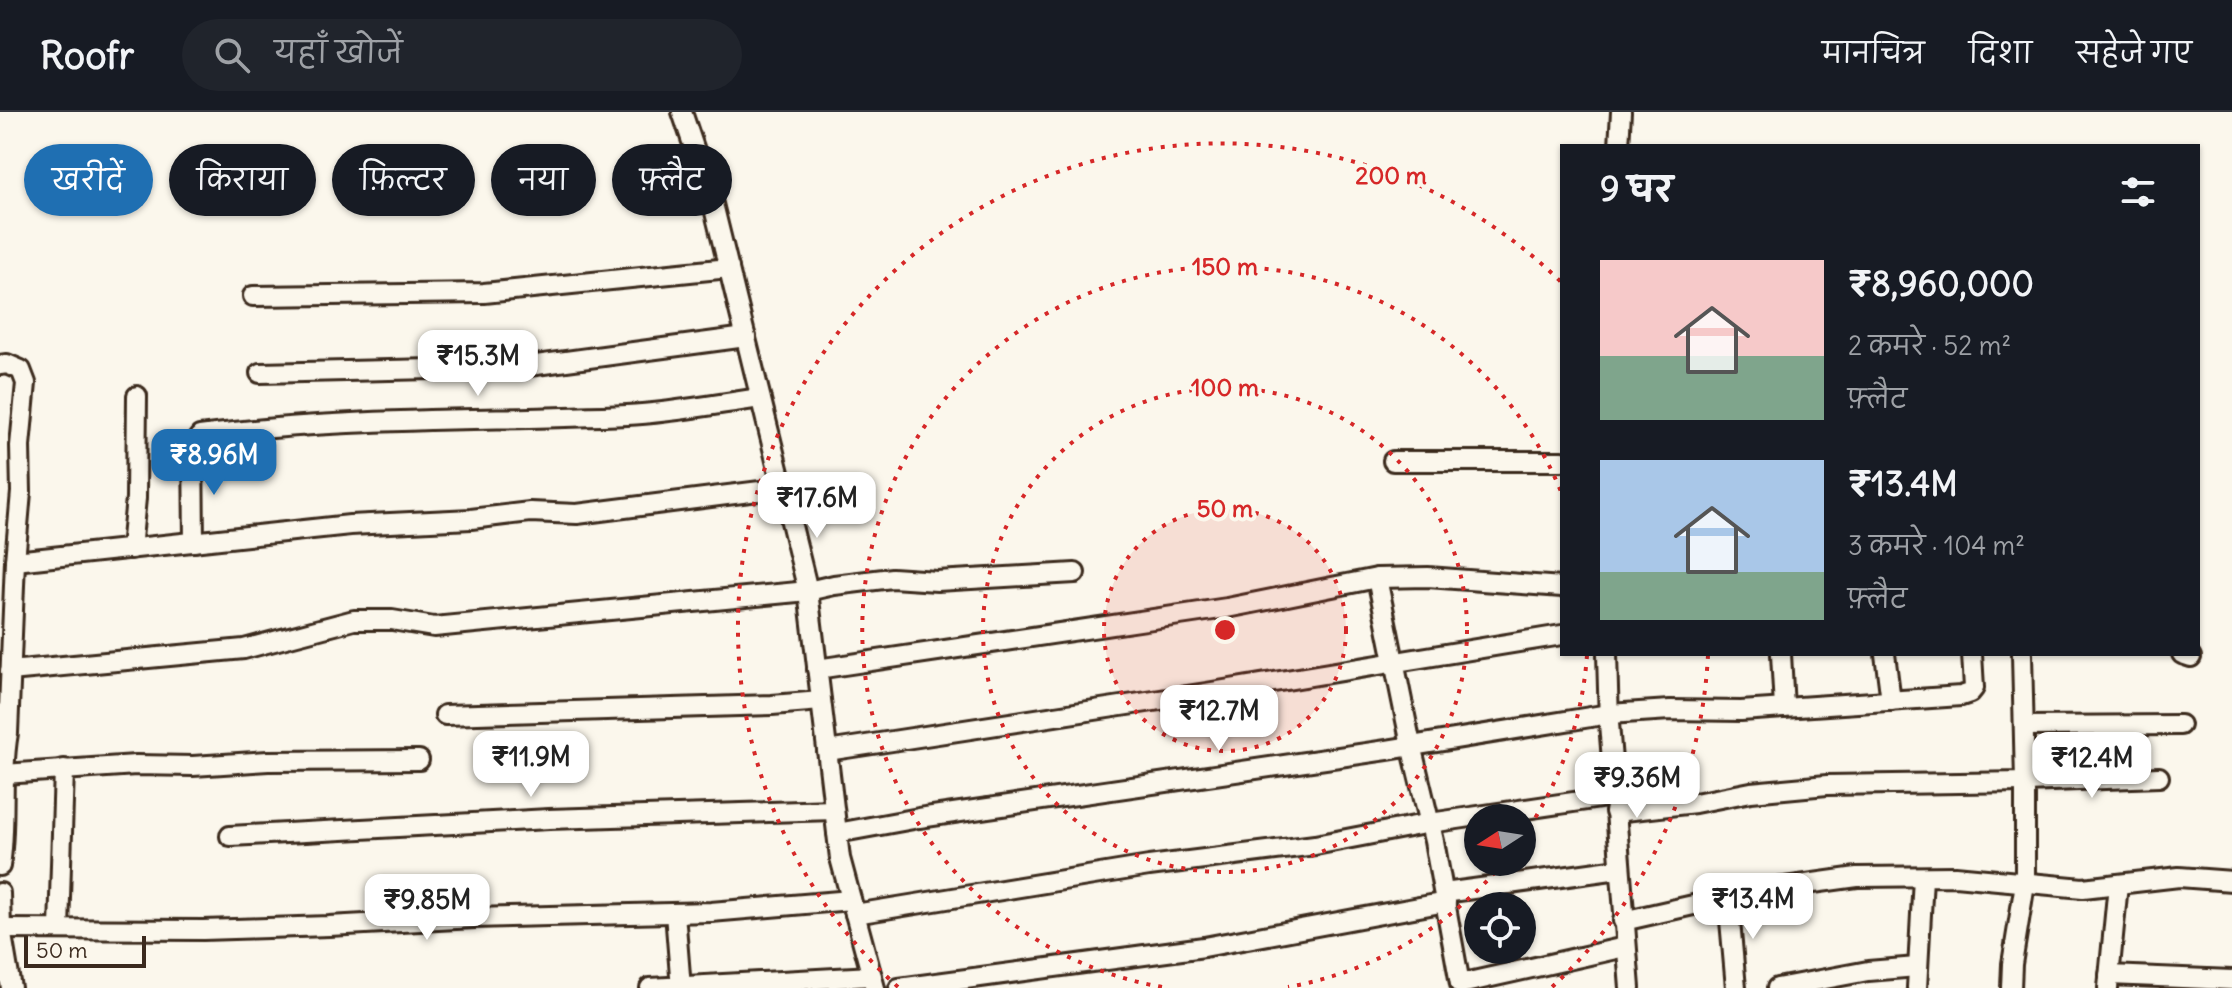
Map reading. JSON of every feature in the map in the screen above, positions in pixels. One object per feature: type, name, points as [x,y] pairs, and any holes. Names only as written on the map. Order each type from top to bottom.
[{"type":"street","points":[[650,988],[873,982],[840,858],[808,591],[713,204],[682,112]]},
{"type":"street","points":[[1619,144],[1621,112]]},
{"type":"street","points":[[253,296],[484,293],[729,268]]},
{"type":"street","points":[[260,373],[521,367],[746,337]]},
{"type":"street","points":[[0,365],[7,364],[21,370],[26,383],[15,561],[7,584],[10,671],[8,733],[0,802],[3,846],[0,866]]},
{"type":"street","points":[[131,549],[136,498],[137,396]]},
{"type":"street","points":[[194,542],[193,445],[200,436],[344,425],[631,415],[760,398]]},
{"type":"street","points":[[1393,461],[1560,461]]},
{"type":"street","points":[[15,561],[350,525],[471,519],[530,512],[577,514],[783,488]]},
{"type":"street","points":[[10,671],[244,649],[354,620],[392,620],[434,627],[808,591],[892,578],[937,581],[1075,573]]},
{"type":"street","points":[[817,669],[1227,608],[1377,578],[1428,577],[1560,587]]},
{"type":"street","points":[[1377,578],[1445,898],[1456,987],[1625,947]]},
{"type":"street","points":[[827,751],[1560,635]]},
{"type":"street","points":[[1607,656],[1619,869],[1630,988]]},
{"type":"street","points":[[1781,656],[1784,708]]},
{"type":"street","points":[[1885,656],[1891,701]]},
{"type":"street","points":[[837,833],[1609,714],[1670,710],[1741,711],[1961,696],[1974,688],[1972,656]]},
{"type":"street","points":[[2011,988],[2025,883],[2022,656]]},
{"type":"street","points":[[445,715],[821,701]]},
{"type":"street","points":[[2024,726],[2180,725]]},
{"type":"street","points":[[4,774],[136,765],[419,760]]},
{"type":"street","points":[[59,929],[64,769]]},
{"type":"street","points":[[1,929],[203,930],[474,918],[853,907],[1315,845],[1430,823],[1615,804],[1695,803],[1751,792],[1827,785],[2159,777]]},
{"type":"street","points":[[230,836],[549,819],[834,810]]},
{"type":"street","points":[[899,988],[1204,947],[1445,898],[1619,869]]},
{"type":"street","points":[[1623,921],[1755,891],[1857,877],[1955,876],[2083,888],[2179,877],[2232,881]]},
{"type":"street","points":[[1917,988],[1923,877]]},
{"type":"street","points":[[2118,884],[2109,982],[2232,980]]},
{"type":"street","points":[[0,893],[1,929],[11,988]]},
{"type":"street","points":[[1728,898],[1736,988]]},
{"type":"street","points":[[675,913],[681,987]]},
{"type":"street","points":[[1777,988],[1868,971],[1917,967]]}]
